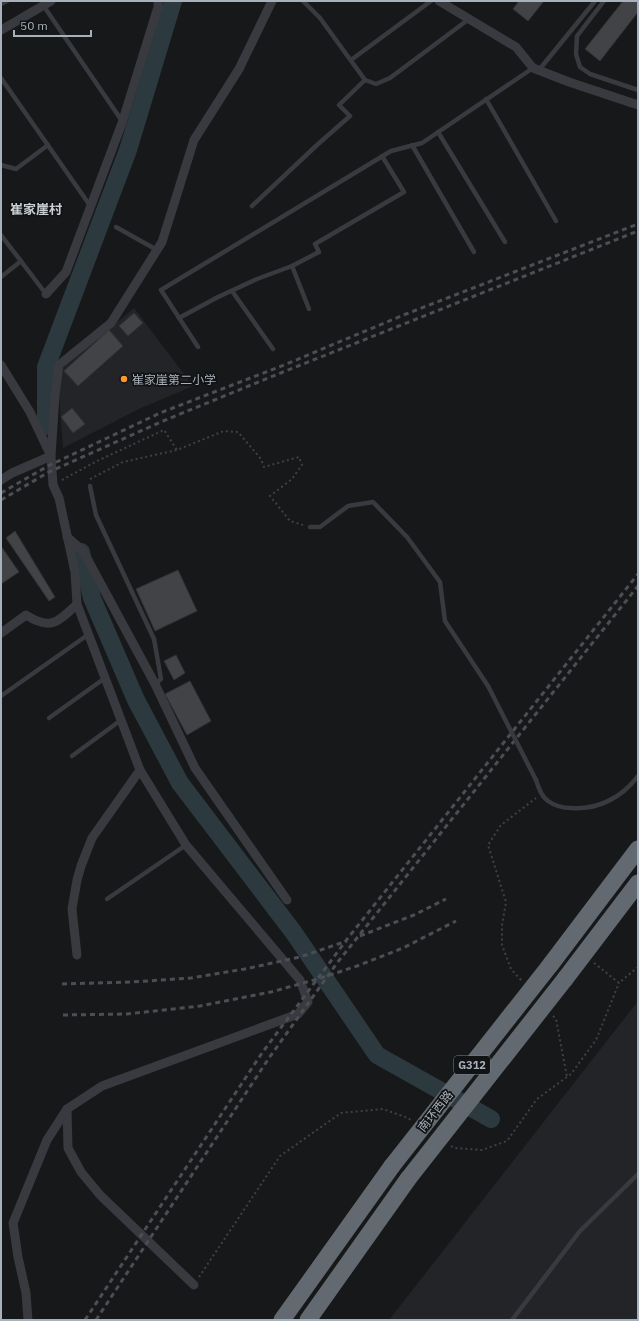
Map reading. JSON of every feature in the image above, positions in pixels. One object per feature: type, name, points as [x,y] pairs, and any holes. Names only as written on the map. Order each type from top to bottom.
[{"type":"highway","name":"南环西路","points":[[282,1320],[392,1166],[551,964],[638,849]]},
{"type":"highway","name":"南环西路","points":[[308,1320],[408,1179],[565,979],[638,883]]},
{"type":"street","points":[[46,294],[66,272],[91,207],[122,123],[158,7],[158,1]]},
{"type":"street","points":[[28,1320],[26,1293],[18,1257],[13,1223],[47,1140],[68,1109],[102,1086],[298,1014],[308,1002],[300,980],[186,845],[140,770],[77,604],[75,572],[59,498],[53,485],[51,456],[55,395],[59,365],[111,323],[162,242],[194,140],[239,69],[272,1]]},
{"type":"street","points":[[439,1],[516,47],[536,69],[638,105]]},
{"type":"street","points":[[1,30],[47,3]]},
{"type":"street","points":[[1,365],[30,412],[51,456]]},
{"type":"street","points":[[1,480],[12,473],[51,456]]},
{"type":"street","points":[[67,537],[83,551],[155,684],[195,768],[287,900]]},
{"type":"street","points":[[1,633],[26,615],[36,622],[49,624],[63,617],[77,604]]},
{"type":"street","points":[[77,955],[72,909],[75,888],[81,866],[92,838],[140,770]]},
{"type":"street","points":[[68,1109],[68,1148],[81,1172],[100,1195],[194,1285]]},
{"type":"lane","points":[[1,4],[6,1]]},
{"type":"lane","points":[[303,1],[320,18],[365,80],[376,84],[390,78],[469,19]]},
{"type":"lane","points":[[351,60],[431,1]]},
{"type":"lane","points":[[198,346],[161,290],[382,156],[391,151],[422,143],[486,99],[536,69],[596,1]]},
{"type":"lane","points":[[604,1],[577,36],[576,54],[580,67],[590,74],[638,90]]},
{"type":"lane","points":[[47,3],[122,123]]},
{"type":"lane","points":[[1,78],[91,207]]},
{"type":"lane","points":[[252,206],[350,116],[339,105],[365,80]]},
{"type":"lane","points":[[486,99],[556,221]]},
{"type":"lane","points":[[438,132],[505,242]]},
{"type":"lane","points":[[1,166],[16,169],[48,145]]},
{"type":"lane","points":[[412,145],[474,252]]},
{"type":"lane","points":[[179,318],[257,279],[292,266],[319,252],[314,244],[404,192],[382,156]]},
{"type":"lane","points":[[116,227],[157,250]]},
{"type":"lane","points":[[1,235],[46,294]]},
{"type":"lane","points":[[1,277],[21,261]]},
{"type":"lane","points":[[292,266],[309,309]]},
{"type":"lane","points":[[232,291],[272,349]]},
{"type":"lane","points":[[90,486],[96,515],[154,639],[161,678],[155,684]]},
{"type":"lane","points":[[310,527],[320,527],[348,506],[373,502],[407,537],[440,582],[445,621],[488,686],[536,780],[542,795],[547,801],[560,807],[576,808],[595,806],[609,801],[622,793],[630,787],[638,776]]},
{"type":"lane","points":[[1,696],[89,634]]},
{"type":"lane","points":[[49,718],[105,678]]},
{"type":"lane","points":[[72,756],[121,720]]},
{"type":"lane","points":[[107,899],[186,845]]},
{"type":"lane","points":[[512,1320],[580,1231],[638,1174]]},
{"type":"path","points":[[53,485],[97,461],[164,430],[177,450]]},
{"type":"path","points":[[90,486],[90,478],[123,462],[177,450],[224,431],[238,432],[261,459],[264,467],[300,456],[302,465],[292,479],[270,496],[290,521],[310,527]]},
{"type":"path","points":[[526,985],[511,969],[502,945],[502,925],[506,902],[488,845],[501,825],[542,795]]},
{"type":"path","points":[[584,954],[618,983],[638,967]]},
{"type":"path","points":[[551,1013],[556,1019],[567,1077]]},
{"type":"shaded area","name":"崔家崖第二小学","points":[[134,308],[193,386],[139,409],[63,448],[59,395],[60,371]]},
{"type":"shaded area","points":[[638,1001],[638,1320],[389,1320]]},
{"type":"building","points":[[519,1],[544,1],[528,21],[513,9]]},
{"type":"building","points":[[623,1],[638,1],[638,12],[600,61],[585,49]]},
{"type":"building","points":[[134,313],[143,323],[128,336],[119,326]]},
{"type":"building","points":[[109,330],[123,346],[78,386],[64,371]]},
{"type":"building","points":[[72,408],[85,424],[73,433],[61,417]]},
{"type":"building","points":[[15,531],[55,597],[49,601],[6,538]]},
{"type":"building","points":[[1,546],[19,572],[1,584]]},
{"type":"building","points":[[178,570],[197,611],[155,631],[136,589]]},
{"type":"building","points":[[176,655],[185,673],[174,680],[164,661]]},
{"type":"building","points":[[190,681],[211,721],[187,735],[165,694]]},
{"type":"waterway","points":[[46,426],[46,367],[128,150],[173,1]]},
{"type":"waterway","points":[[81,552],[92,598],[136,700],[180,783],[294,933],[377,1055],[491,1119]]},
{"type":"railway","points":[[1,493],[48,466],[160,413],[284,365],[406,314],[638,224]]},
{"type":"railway","points":[[1,500],[49,472],[163,421],[638,231]]},
{"type":"railway","points":[[85,1320],[262,1053],[348,938],[638,574]]},
{"type":"railway","points":[[96,1320],[269,1058],[337,963],[638,586]]},
{"type":"railway","points":[[360,936],[414,915],[446,899]]},
{"type":"railway","points":[[63,1015],[127,1014],[200,1006],[271,992],[357,966],[403,948],[456,921]]},
{"type":"railway","points":[[62,984],[132,982],[191,978],[245,969],[300,957],[347,941]]},
{"type":"place","name":"崔家崖第二小学","points":[[124,379]]},
{"type":"district","name":"崔家崖村","points":[[36,209]]}]
